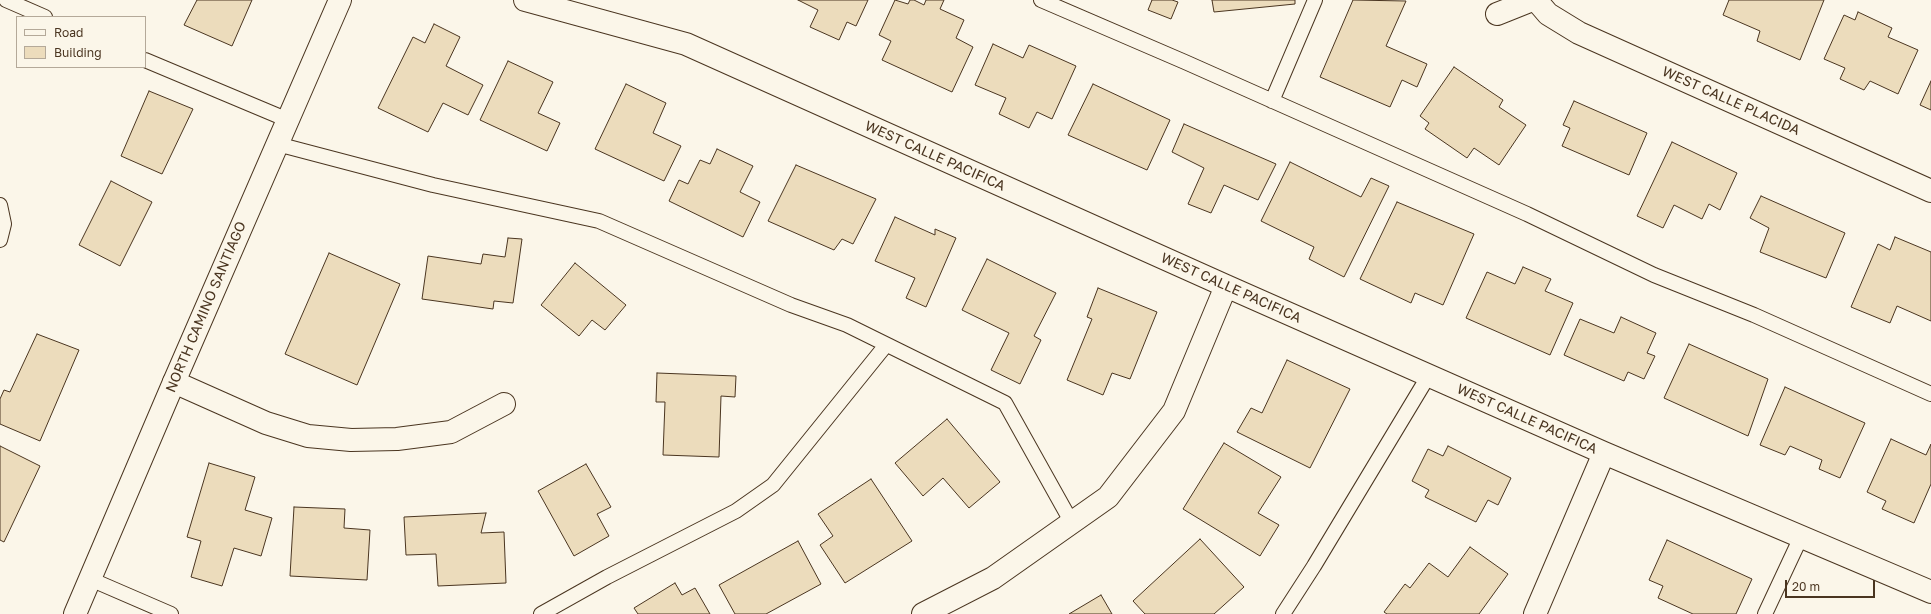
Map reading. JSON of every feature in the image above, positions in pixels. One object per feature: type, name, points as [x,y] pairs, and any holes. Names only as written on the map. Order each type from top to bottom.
[{"type":"street","name":"NORTH CAMINO SANTIAGO","points":[[75,614],[340,0]]},
{"type":"street","name":"WEST CALLE PACIFICA","points":[[525,0],[686,44],[1429,376],[1801,538],[1931,592]]},
{"type":"street","points":[[1497,14],[1535,1]]},
{"type":"street","name":"WEST CALLE PLACIDA","points":[[1535,1],[1548,14],[1579,33],[1931,191]]},
{"type":"street","points":[[923,614],[993,578],[1108,497],[1174,411],[1226,286]]},
{"type":"street","points":[[174,382],[266,423],[308,436],[351,440],[397,439],[450,432],[504,404]]},
{"type":"street","points":[[1535,614],[1604,453]]},
{"type":"lane","points":[[6,0],[43,16]]},
{"type":"lane","points":[[1041,0],[1527,214],[1654,275],[1754,315],[1931,394]]},
{"type":"lane","points":[[1272,101],[1315,0]]},
{"type":"lane","points":[[146,60],[288,120]]},
{"type":"lane","points":[[277,144],[433,185],[599,221],[791,305],[847,325],[1004,403],[1072,523]]},
{"type":"lane","points":[[0,205],[4,224],[0,240]]},
{"type":"lane","points":[[541,614],[607,577],[736,511],[774,485],[886,345]]},
{"type":"lane","points":[[1283,614],[1323,552],[1429,376]]},
{"type":"lane","points":[[1765,614],[1801,538]]},
{"type":"lane","points":[[90,579],[171,614]]},
{"type":"building","points":[[197,0],[252,0],[232,46],[184,25]]},
{"type":"building","points":[[798,0],[868,0],[856,26],[847,22],[839,40],[810,27],[818,10]]},
{"type":"building","points":[[895,0],[908,4],[910,0],[914,0],[924,5],[926,0],[944,0],[940,9],[964,20],[956,38],[973,47],[952,92],[882,60],[891,41],[879,35]]},
{"type":"building","points":[[1152,0],[1172,0],[1178,2],[1171,19],[1148,10]]},
{"type":"building","points":[[1212,0],[1295,0],[1295,4],[1214,12]]},
{"type":"building","points":[[1353,0],[1406,1],[1386,46],[1427,64],[1417,87],[1402,80],[1390,107],[1320,77]]},
{"type":"building","points":[[1729,0],[1824,0],[1800,60],[1757,41],[1760,31],[1723,15]]},
{"type":"building","points":[[1858,12],[1892,28],[1888,37],[1918,50],[1898,94],[1870,81],[1864,90],[1840,79],[1845,68],[1824,59],[1844,15],[1855,20]]},
{"type":"building","points":[[434,24],[460,37],[446,66],[483,85],[468,115],[443,103],[428,132],[378,108],[413,37],[425,43]]},
{"type":"building","points":[[993,44],[1023,58],[1029,45],[1076,66],[1052,119],[1037,112],[1029,128],[999,114],[1006,98],[975,85]]},
{"type":"building","points":[[508,61],[553,82],[538,113],[560,123],[547,151],[480,120]]},
{"type":"building","points":[[1454,67],[1503,100],[1499,107],[1526,125],[1499,165],[1474,148],[1467,158],[1425,129],[1429,123],[1420,116]]},
{"type":"building","points":[[1931,81],[1931,110],[1920,105]]},
{"type":"building","points":[[626,84],[666,103],[653,133],[681,146],[664,181],[595,149]]},
{"type":"building","points":[[1093,84],[1170,120],[1147,170],[1068,135]]},
{"type":"building","points":[[149,91],[193,109],[162,174],[121,156]]},
{"type":"building","points":[[1574,101],[1647,133],[1629,175],[1562,146],[1570,128],[1563,125]]},
{"type":"building","points":[[1184,124],[1276,164],[1258,200],[1224,185],[1211,213],[1188,204],[1204,168],[1172,152]]},
{"type":"building","points":[[1672,142],[1737,173],[1720,210],[1709,204],[1702,219],[1674,205],[1663,228],[1637,216]]},
{"type":"building","points":[[717,149],[753,166],[740,192],[760,202],[743,237],[669,201],[679,180],[688,184],[700,160],[710,164]]},
{"type":"building","points":[[1290,162],[1361,197],[1371,178],[1389,186],[1344,277],[1309,259],[1314,247],[1261,221]]},
{"type":"building","points":[[796,165],[876,199],[853,244],[842,239],[834,250],[768,221]]},
{"type":"building","points":[[111,181],[152,202],[120,266],[79,245]]},
{"type":"building","points":[[1761,196],[1845,233],[1826,278],[1760,252],[1769,228],[1750,218]]},
{"type":"building","points":[[1397,202],[1474,234],[1443,305],[1415,293],[1411,303],[1360,279]]},
{"type":"building","points":[[895,217],[935,235],[935,229],[956,238],[926,307],[906,298],[915,278],[875,261]]},
{"type":"building","points":[[1895,237],[1931,252],[1931,321],[1897,306],[1890,323],[1851,307],[1878,244],[1890,250]]},
{"type":"building","points":[[508,238],[522,239],[513,303],[494,301],[493,309],[422,299],[428,256],[481,264],[483,254],[505,257]]},
{"type":"building","points":[[329,253],[400,284],[357,385],[285,354]]},
{"type":"building","points":[[987,259],[1056,293],[1034,336],[1041,340],[1020,384],[991,370],[1009,333],[962,310]]},
{"type":"building","points":[[575,263],[626,305],[605,330],[592,320],[579,336],[541,305]]},
{"type":"building","points":[[1523,267],[1551,279],[1545,291],[1573,303],[1550,355],[1466,318],[1487,272],[1515,284]]},
{"type":"building","points":[[1098,288],[1157,312],[1130,379],[1112,373],[1103,395],[1067,380],[1092,319],[1087,317]]},
{"type":"building","points":[[1621,317],[1656,333],[1647,353],[1655,356],[1644,379],[1628,372],[1624,381],[1564,355],[1580,319],[1614,333]]},
{"type":"building","points":[[37,334],[79,350],[40,441],[0,424],[0,399],[4,390],[10,392]]},
{"type":"building","points":[[1689,344],[1768,379],[1748,436],[1664,398]]},
{"type":"building","points":[[1287,360],[1350,389],[1310,468],[1237,432],[1251,408],[1262,413]]},
{"type":"building","points":[[657,373],[736,376],[735,397],[721,396],[719,457],[663,455],[665,402],[656,402]]},
{"type":"building","points":[[1785,387],[1865,423],[1840,478],[1819,469],[1822,460],[1790,446],[1785,455],[1760,445]]},
{"type":"building","points":[[947,419],[1000,482],[969,508],[943,478],[923,496],[895,463]]},
{"type":"building","points":[[1891,439],[1926,455],[1931,444],[1931,484],[1914,523],[1882,509],[1886,501],[1867,492]]},
{"type":"building","points":[[1224,443],[1281,477],[1258,513],[1279,525],[1260,556],[1183,509]]},
{"type":"building","points":[[0,446],[40,466],[4,542],[0,540]]},
{"type":"building","points":[[1448,446],[1511,478],[1498,505],[1488,500],[1476,522],[1425,497],[1429,490],[1412,481],[1428,449],[1443,456]]},
{"type":"building","points":[[209,463],[255,477],[245,510],[272,518],[261,556],[234,548],[222,586],[191,577],[201,541],[187,537]]},
{"type":"building","points":[[586,464],[611,507],[597,514],[609,536],[574,556],[538,491]]},
{"type":"building","points":[[871,479],[912,541],[845,583],[820,545],[833,536],[818,514]]},
{"type":"building","points":[[294,507],[345,509],[344,528],[370,530],[367,580],[290,576]]},
{"type":"building","points":[[486,513],[481,533],[504,532],[506,583],[438,586],[436,554],[406,555],[404,517]]},
{"type":"building","points":[[1200,539],[1244,587],[1214,614],[1145,614],[1133,601]]},
{"type":"building","points":[[1667,540],[1752,579],[1736,614],[1693,614],[1658,598],[1663,586],[1649,580]]},
{"type":"building","points":[[798,541],[821,584],[766,614],[735,614],[719,585]]},
{"type":"building","points":[[1470,547],[1508,574],[1479,614],[1387,614],[1384,612],[1405,584],[1410,588],[1429,563],[1448,577]]},
{"type":"building","points":[[675,583],[682,595],[695,588],[710,614],[638,614],[634,608]]},
{"type":"building","points":[[1101,595],[1112,614],[1069,614]]}]
